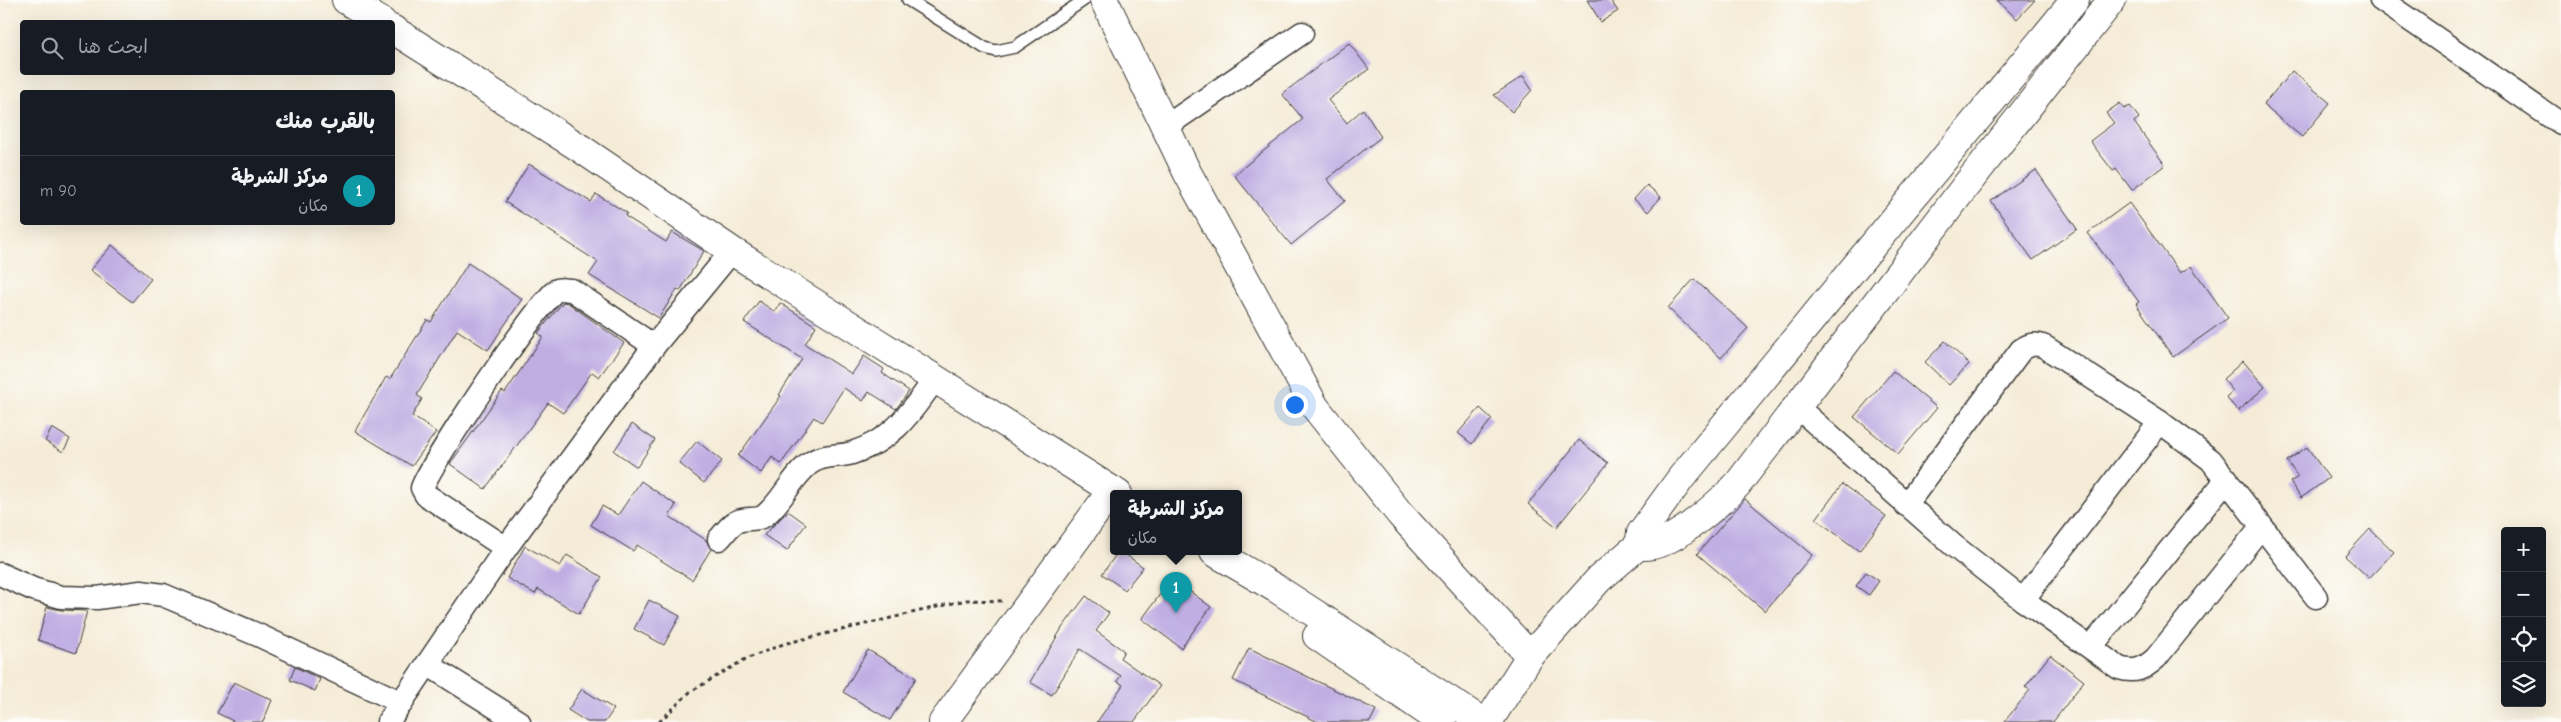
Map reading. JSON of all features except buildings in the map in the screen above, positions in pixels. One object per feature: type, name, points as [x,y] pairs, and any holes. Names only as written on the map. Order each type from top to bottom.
[{"type":"street","points":[[346,0],[379,20]]},
{"type":"street","points":[[1104,0],[1187,172],[1315,407],[1400,514],[1530,656]]},
{"type":"street","points":[[1488,722],[1530,656],[1599,579],[1638,545],[1642,533],[1682,478],[2075,0]]},
{"type":"street","points":[[1638,545],[1649,546],[1690,526],[1718,503],[1737,484],[2112,0]]},
{"type":"street","points":[[2381,0],[2561,124]]},
{"type":"street","points":[[395,31],[580,148],[732,251],[1112,490]]},
{"type":"street","points":[[1165,127],[1302,33]]},
{"type":"street","points":[[1976,121],[2002,140]]},
{"type":"street","points":[[388,722],[506,548],[654,346],[732,251]]},
{"type":"street","points":[[506,548],[426,495],[422,488],[446,444],[524,332],[554,292],[564,289],[572,290],[654,346]]},
{"type":"street","points":[[1906,505],[2021,350],[2028,345],[2037,344],[2045,347],[2160,422],[2205,454],[2227,479],[2261,527],[2316,597]]},
{"type":"street","points":[[719,540],[737,521],[755,519],[766,514],[804,467],[814,460],[824,456],[845,455],[879,443],[908,415],[935,379]]},
{"type":"street","points":[[1796,406],[1954,546],[2023,600],[2119,668],[2131,672],[2147,666],[2156,658],[2261,527]]},
{"type":"street","points":[[2023,600],[2160,422]]},
{"type":"street","points":[[2091,647],[2227,479]]},
{"type":"street","points":[[943,722],[1026,608],[1110,499]]},
{"type":"street","points":[[1204,555],[1442,722]]},
{"type":"street","points":[[1219,555],[1277,589],[1483,722]]},
{"type":"street","points":[[0,574],[32,589],[61,598],[97,598],[141,592],[163,595],[258,635],[402,703]]},
{"type":"street","points":[[427,664],[519,722]]},
{"type":"lane","points":[[908,0],[985,48],[996,51],[1015,47],[1084,0]]},
{"type":"path","points":[[659,722],[690,692],[744,660],[784,644],[966,600],[992,599],[1026,608]]},
{"type":"place","name":"مركز الشرطة","points":[[1176,613]]}]
